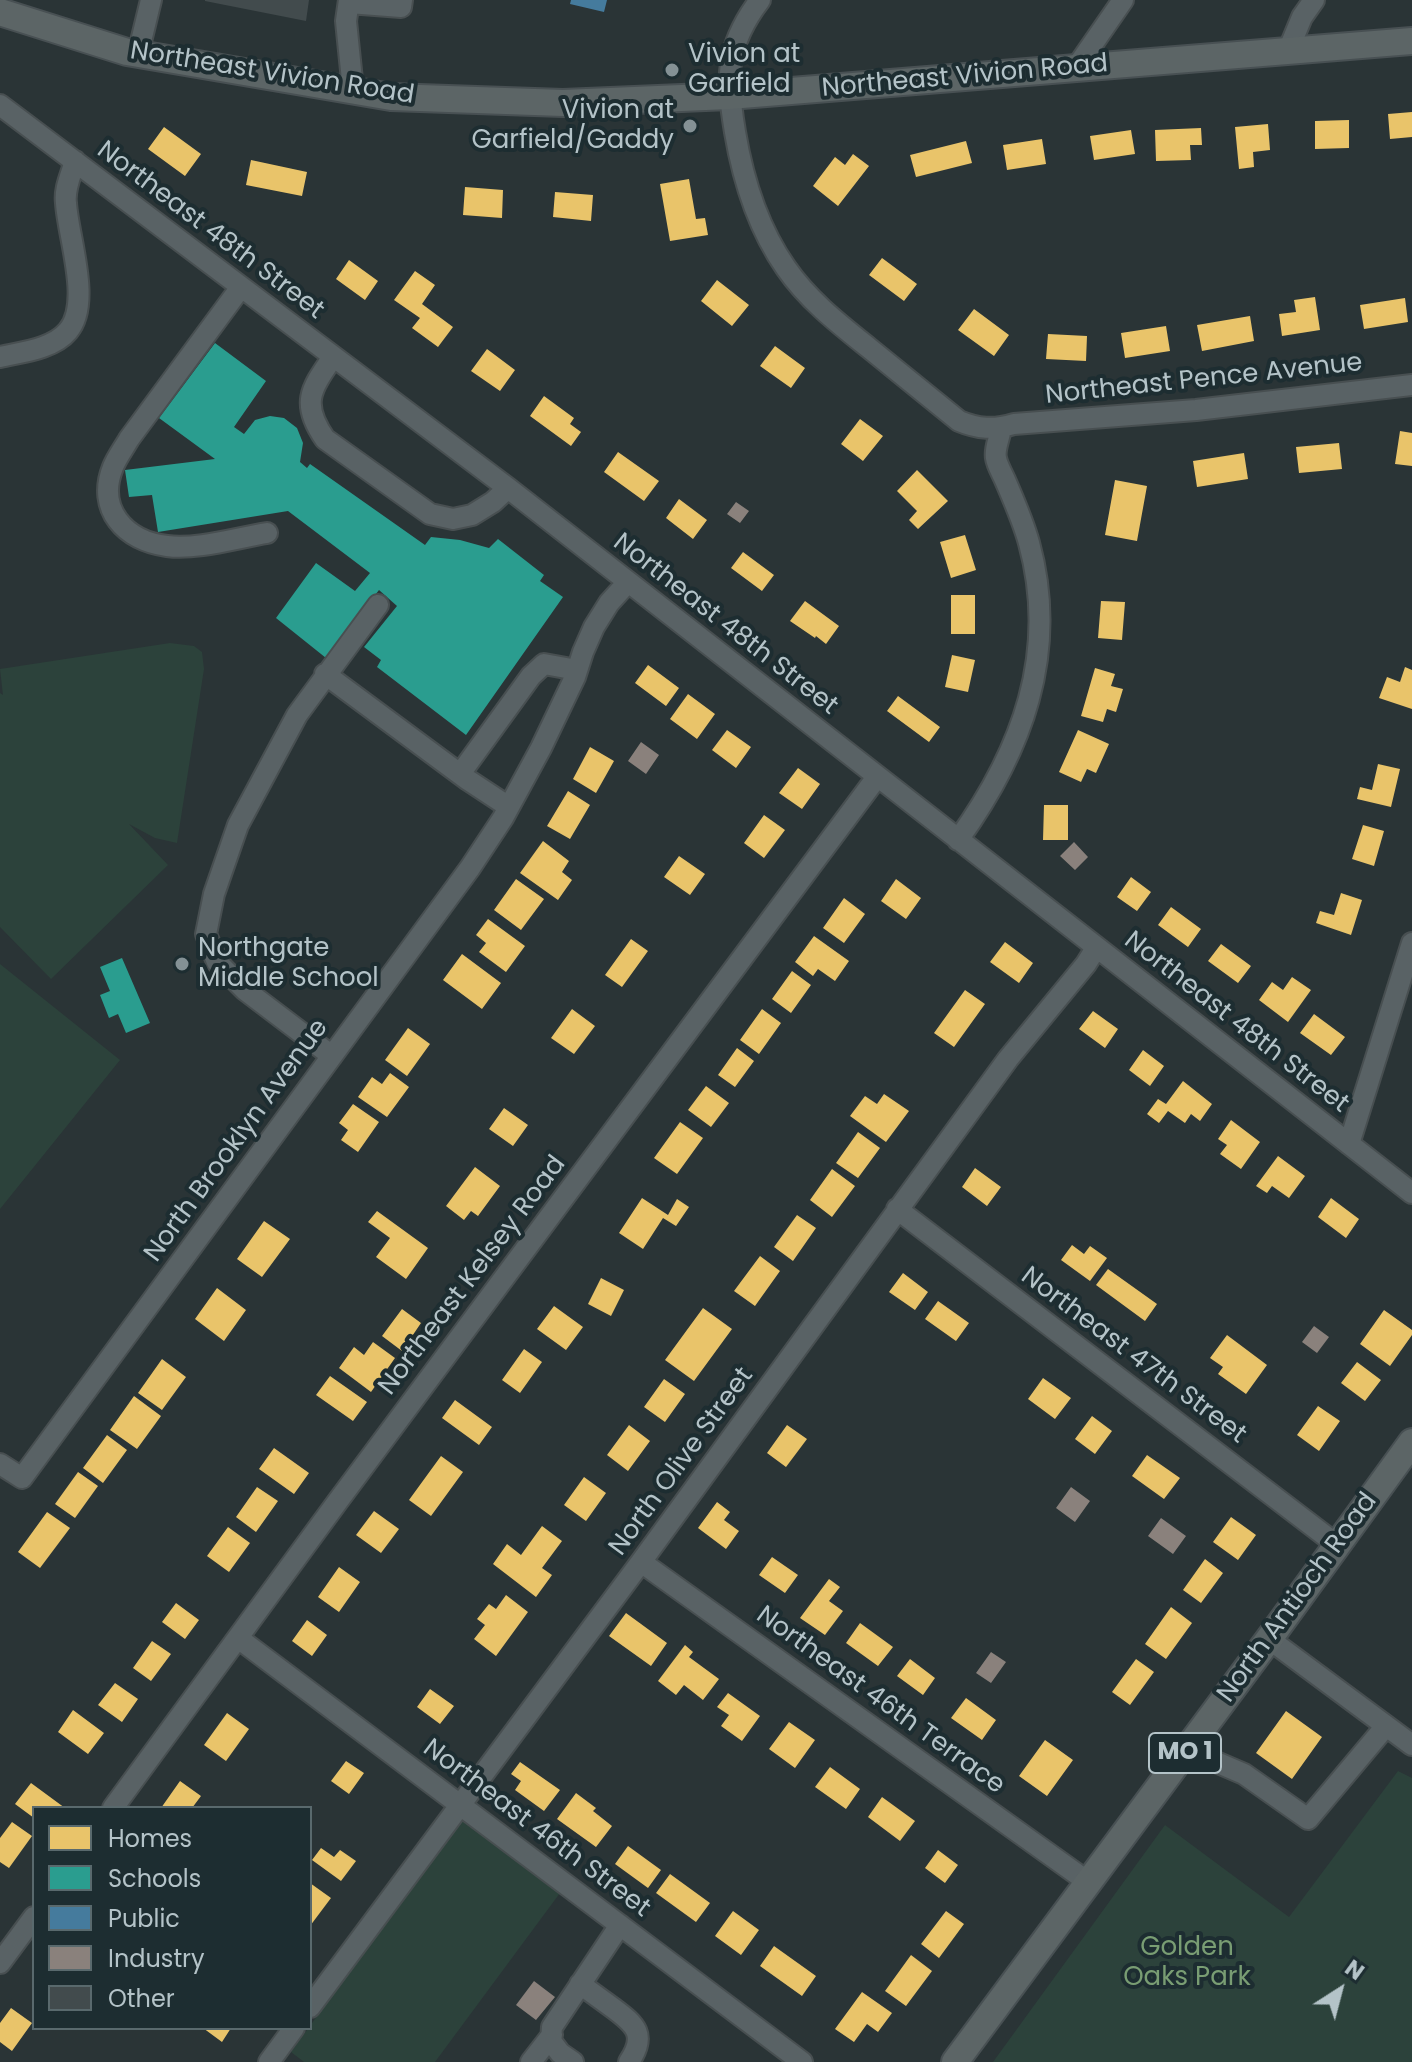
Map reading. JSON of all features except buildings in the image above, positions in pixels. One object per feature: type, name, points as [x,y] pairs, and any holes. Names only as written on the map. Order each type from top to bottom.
[{"type":"main road","name":"Northeast Vivion Road","points":[[0,12],[138,54],[391,97],[563,103],[729,96],[1412,41]]},
{"type":"main road","name":"North Antioch Road","points":[[955,2062],[1412,1442]]},
{"type":"street","points":[[138,54],[151,0]]},
{"type":"street","points":[[353,90],[346,21],[349,1],[401,7],[402,0]]},
{"type":"street","name":"Northeast Pence Avenue","points":[[760,0],[748,16],[734,48],[729,71],[729,96],[738,150],[758,219],[786,269],[804,291],[824,311],[959,421],[984,429],[1001,428],[1014,424],[1196,410],[1412,385]]},
{"type":"street","points":[[1076,68],[1123,0]]},
{"type":"street","points":[[1288,51],[1302,17],[1314,0]]},
{"type":"street","name":"Northeast 48th Street","points":[[0,105],[508,488],[1412,1193]]},
{"type":"street","points":[[0,357],[56,341],[69,330],[74,320],[79,291],[65,201],[75,161]]},
{"type":"street","points":[[241,287],[129,439],[114,466],[109,482],[109,500],[114,517],[128,532],[146,541],[168,546],[193,546],[267,533]]},
{"type":"street","points":[[333,357],[312,392],[309,405],[314,423],[325,439],[430,514],[453,519],[472,515],[508,488]]},
{"type":"street","points":[[958,840],[982,807],[1018,733],[1030,694],[1040,640],[1040,607],[1029,542],[995,457],[1001,428]]},
{"type":"street","name":"North Brooklyn Avenue","points":[[0,1464],[22,1478],[470,868],[509,807],[541,748],[594,627],[609,603],[628,582]]},
{"type":"street","points":[[332,1056],[245,990],[217,962],[206,934],[214,894],[238,825],[297,715],[378,605]]},
{"type":"street","points":[[460,774],[531,676],[544,664],[577,670]]},
{"type":"street","points":[[325,674],[509,807]]},
{"type":"street","name":"Northeast Kelsey Road","points":[[114,1806],[877,777]]},
{"type":"street","points":[[1349,1144],[1412,943]]},
{"type":"street","name":"North Olive Street","points":[[312,2004],[641,1562],[1008,1059],[1096,948]]},
{"type":"street","name":"Northeast 47th Street","points":[[897,1209],[1336,1544]]},
{"type":"street","name":"Northeast 46th Terrace","points":[[641,1562],[1088,1882]]},
{"type":"street","name":"Northeast 46th Street","points":[[238,1638],[802,2062]]},
{"type":"street","points":[[1269,1639],[1412,1745]]},
{"type":"street","points":[[1191,1745],[1209,1759],[1244,1774],[1308,1819],[1386,1726]]},
{"type":"street","points":[[0,1963],[32,1920]]},
{"type":"street","points":[[573,2062],[560,2053],[551,2041],[552,2027],[620,1925]]},
{"type":"street","points":[[580,1984],[635,2026],[638,2035],[636,2051],[629,2062]]},
{"type":"street","points":[[269,2062],[293,2030]]},
{"type":"street","points":[[531,2062],[552,2035]]},
{"type":"green space","points":[[170,643],[194,646],[202,652],[204,669],[177,843],[155,838],[129,824],[168,865],[51,979],[0,927],[0,693],[3,695],[0,669]]},
{"type":"green space","points":[[0,964],[120,1060],[0,1209]]},
{"type":"green space","name":"Golden Oaks Park","points":[[1398,1771],[1412,1778],[1412,2062],[993,2062],[1165,1825],[1289,1917]]},
{"type":"green space","points":[[460,1819],[560,1893],[435,2062],[304,2062],[291,2052],[307,2030],[312,2030],[312,2023]]},
{"type":"place","name":"Vivion at Garfield","points":[[672,70]]},
{"type":"place","name":"Vivion at Garfield/Gaddy","points":[[690,126]]},
{"type":"place","name":"Northgate Middle School","points":[[182,964]]}]
